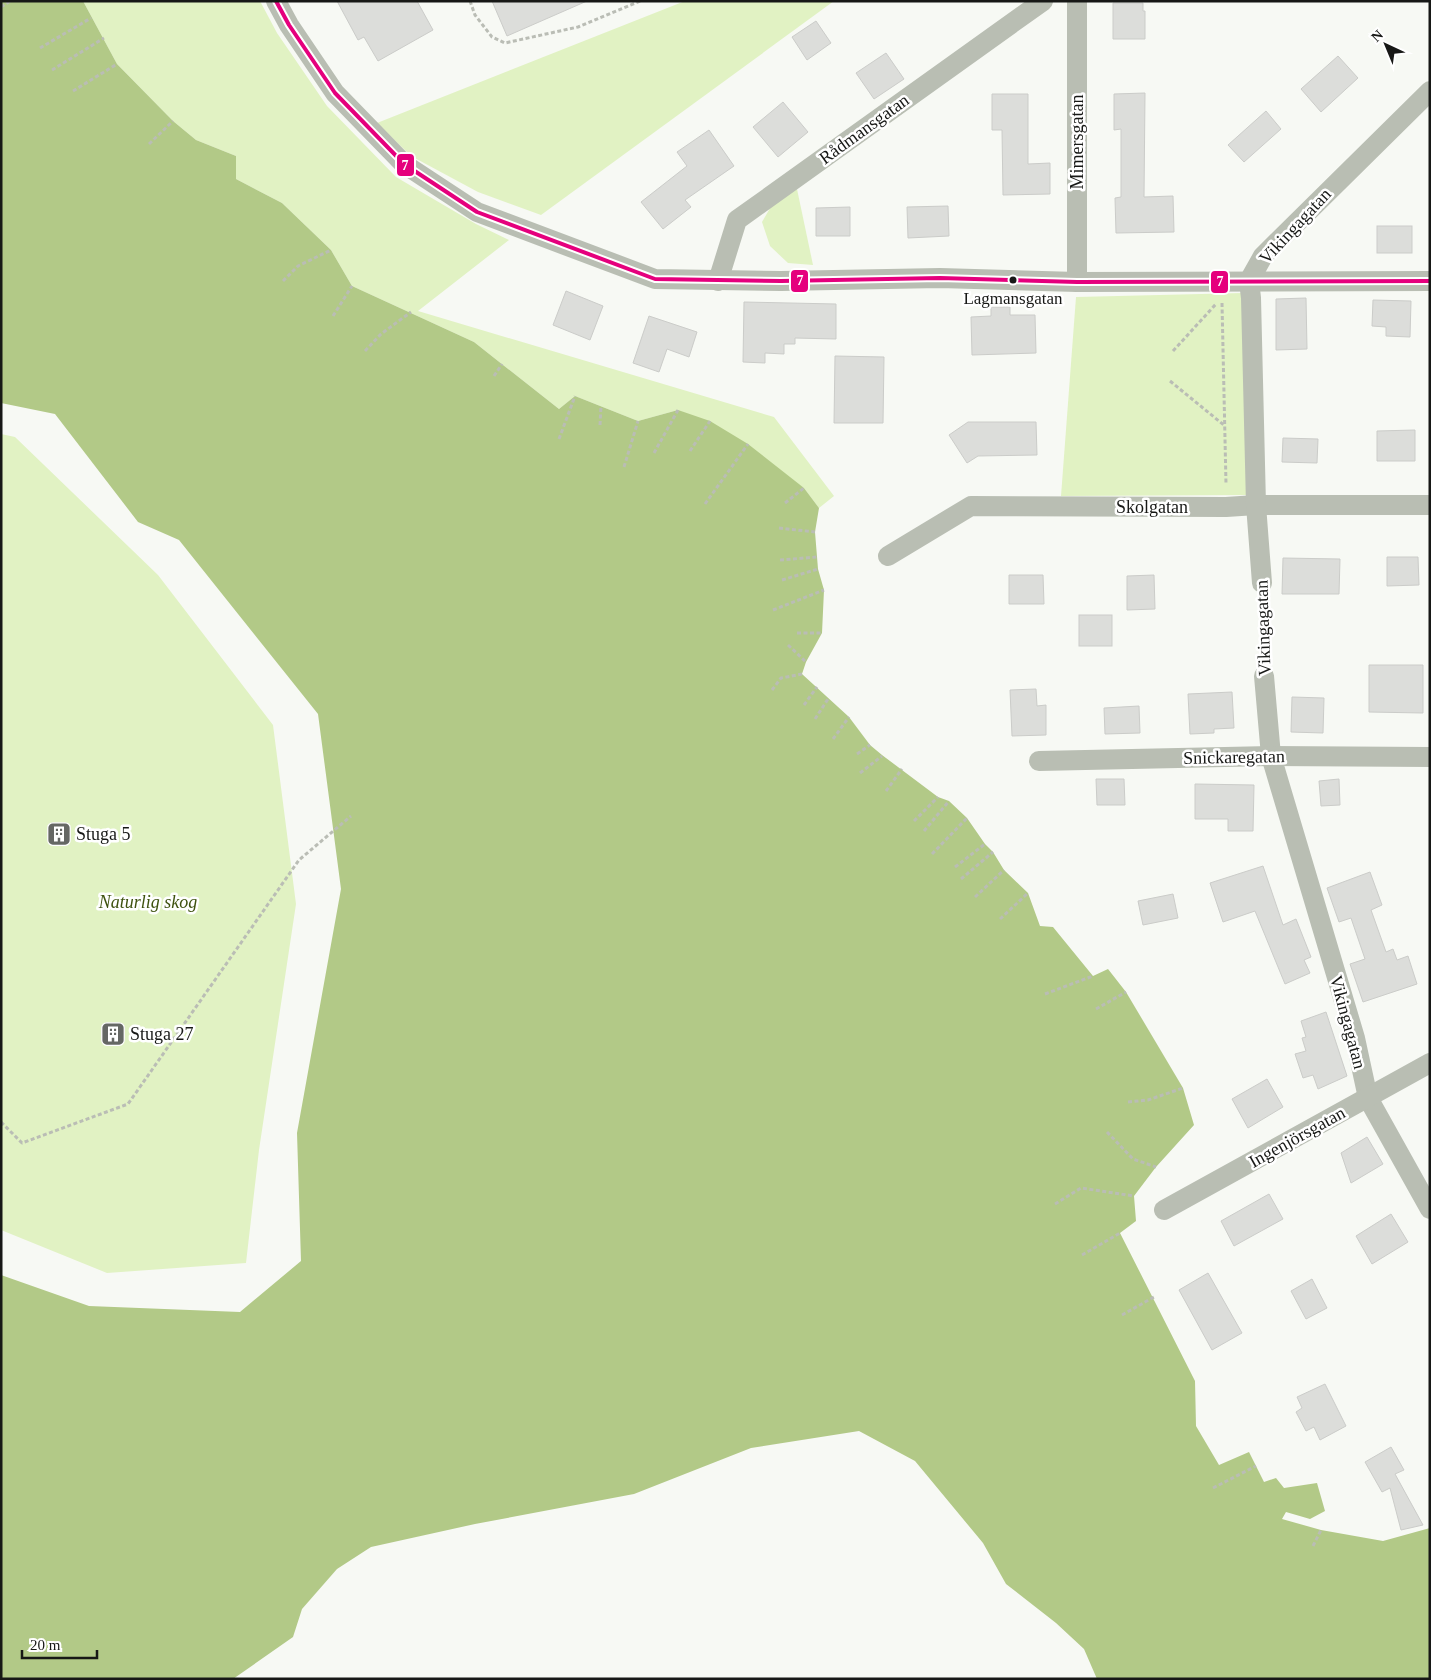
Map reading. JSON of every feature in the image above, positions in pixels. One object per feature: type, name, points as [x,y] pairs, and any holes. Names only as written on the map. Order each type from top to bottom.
[{"type":"street","points":[[276,1],[289,25],[335,93],[404,164],[477,212],[655,279],[781,281],[940,278],[1077,282],[1249,280],[1430,281]]},
{"type":"street","name":"Rådmansgatan","points":[[718,281],[737,220],[1043,1]]},
{"type":"street","name":"Mimersgatan","points":[[1076,1],[1077,282]]},
{"type":"street","name":"Vikingagatan","points":[[1262,583],[1256,505],[1249,280],[1263,256],[1430,91]]},
{"type":"street","name":"Skolgatan","points":[[888,556],[971,506],[1226,507],[1256,505],[1430,504]]},
{"type":"street","name":"Vikingagatan","points":[[1264,676],[1271,756],[1355,1038],[1368,1098],[1430,1209]]},
{"type":"street","name":"Snickaregatan","points":[[1039,761],[1271,756],[1430,757]]},
{"type":"street","name":"Ingenjörsgatan","points":[[1164,1210],[1430,1063]]},
{"type":"path","points":[[1,7],[10,1]]},
{"type":"path","points":[[470,1],[475,15],[492,37],[505,43],[578,27],[640,1]]},
{"type":"path","points":[[40,48],[91,18]]},
{"type":"path","points":[[52,70],[104,38]]},
{"type":"path","points":[[73,91],[117,64]]},
{"type":"path","points":[[149,144],[173,121]]},
{"type":"path","points":[[283,281],[298,266],[331,250]]},
{"type":"path","points":[[333,316],[352,286]]},
{"type":"path","points":[[1173,351],[1222,298],[1226,426],[1226,507]]},
{"type":"path","points":[[365,351],[382,334],[410,312]]},
{"type":"path","points":[[494,376],[502,364]]},
{"type":"path","points":[[1170,381],[1226,426]]},
{"type":"path","points":[[559,440],[575,396]]},
{"type":"path","points":[[600,425],[601,406]]},
{"type":"path","points":[[654,453],[678,410]]},
{"type":"path","points":[[624,467],[638,421]]},
{"type":"path","points":[[690,451],[710,421]]},
{"type":"path","points":[[705,504],[748,444]]},
{"type":"path","points":[[785,504],[804,488]]},
{"type":"path","points":[[779,528],[815,532]]},
{"type":"path","points":[[780,560],[816,557]]},
{"type":"path","points":[[782,580],[818,570]]},
{"type":"path","name":"Vikingagatan","points":[[1262,583],[1264,676]]},
{"type":"path","points":[[773,610],[824,590]]},
{"type":"path","points":[[797,633],[822,633]]},
{"type":"path","points":[[788,646],[806,662]]},
{"type":"path","points":[[772,690],[782,678],[802,674]]},
{"type":"path","points":[[804,705],[817,687]]},
{"type":"path","points":[[815,719],[828,699]]},
{"type":"path","points":[[833,739],[849,716]]},
{"type":"path","points":[[857,754],[870,745]]},
{"type":"path","points":[[860,774],[882,756]]},
{"type":"path","points":[[886,791],[902,769]]},
{"type":"path","points":[[914,821],[938,797]]},
{"type":"path","points":[[924,830],[949,801]]},
{"type":"path","points":[[1,1122],[22,1143],[128,1104],[299,860],[351,816]]},
{"type":"path","points":[[932,854],[967,818]]},
{"type":"path","points":[[955,867],[985,844]]},
{"type":"path","points":[[962,879],[993,852]]},
{"type":"path","points":[[975,897],[1004,870]]},
{"type":"path","points":[[1000,919],[1028,892]]},
{"type":"path","points":[[1045,994],[1093,976]]},
{"type":"path","points":[[1096,1009],[1126,992]]},
{"type":"path","points":[[1128,1102],[1148,1100],[1183,1088]]},
{"type":"path","points":[[1107,1132],[1133,1159],[1156,1167]]},
{"type":"path","points":[[1055,1204],[1081,1188],[1134,1196]]},
{"type":"path","points":[[1082,1255],[1120,1233]]},
{"type":"path","points":[[1122,1315],[1154,1297]]},
{"type":"path","points":[[1213,1488],[1256,1466]]},
{"type":"path","points":[[1313,1546],[1321,1530]]},
{"type":"green space","points":[[83,1],[260,1],[277,33],[327,106],[396,177],[476,224],[509,240],[418,311],[774,417],[834,496],[819,508],[804,488],[678,410],[638,421],[575,396],[559,409],[474,342],[352,286],[331,250],[282,203],[236,179],[236,156],[196,140],[173,121],[117,64]]},
{"type":"green space","points":[[685,1],[834,1],[541,215],[478,192],[411,156],[377,123]]},
{"type":"green space","points":[[797,189],[813,265],[788,263],[770,246],[762,222],[773,203]]},
{"type":"green space","points":[[1243,293],[1247,495],[1061,496],[1076,297]]},
{"type":"green space","name":"Naturlig skog","points":[[1,434],[15,437],[158,575],[273,725],[296,904],[259,1150],[246,1263],[107,1273],[1,1230]]},
{"type":"shaded area","points":[[1,1],[83,1],[117,64],[173,121],[196,140],[236,156],[236,179],[282,203],[331,250],[352,286],[474,342],[559,409],[575,396],[638,421],[678,410],[710,421],[748,444],[804,488],[819,508],[815,532],[818,569],[824,590],[822,633],[806,662],[802,674],[849,717],[870,745],[938,797],[949,801],[967,818],[1004,870],[1028,893],[1040,926],[1053,927],[1093,976],[1108,969],[1126,992],[1183,1088],[1194,1125],[1156,1167],[1134,1196],[1136,1221],[1120,1233],[1195,1381],[1196,1426],[1219,1465],[1249,1452],[1264,1482],[1276,1478],[1284,1488],[1317,1483],[1325,1511],[1310,1519],[1286,1512],[1282,1519],[1321,1530],[1383,1541],[1430,1528],[1430,1679],[1097,1679],[1084,1649],[1056,1623],[1006,1584],[983,1543],[915,1461],[859,1431],[751,1448],[634,1494],[475,1524],[371,1547],[337,1569],[302,1609],[293,1637],[233,1679],[1,1679],[1,1275],[89,1306],[240,1312],[301,1261],[297,1133],[341,889],[318,714],[179,540],[138,522],[55,414],[1,403]]},
{"type":"building","points":[[337,1],[417,1],[433,30],[378,61],[364,37],[358,40]]},
{"type":"building","points":[[492,1],[587,1],[507,36]]},
{"type":"building","points":[[1113,3],[1143,3],[1143,11],[1145,11],[1145,39],[1113,39]]},
{"type":"building","points":[[816,21],[831,43],[807,60],[792,37]]},
{"type":"building","points":[[886,53],[904,79],[874,99],[856,73]]},
{"type":"building","points":[[1338,56],[1358,78],[1321,112],[1301,89]]},
{"type":"building","points":[[1145,93],[1144,197],[1173,196],[1174,232],[1116,233],[1115,198],[1121,197],[1121,129],[1114,130],[1114,94]]},
{"type":"building","points":[[992,94],[1028,94],[1028,164],[1050,163],[1050,194],[1003,195],[1002,130],[992,130]]},
{"type":"building","points":[[783,102],[808,132],[778,157],[753,127]]},
{"type":"building","points":[[1266,111],[1281,129],[1244,162],[1228,145]]},
{"type":"building","points":[[709,130],[734,166],[685,200],[691,207],[663,229],[641,202],[687,166],[677,152]]},
{"type":"building","points":[[948,206],[949,236],[908,238],[907,207]]},
{"type":"building","points":[[850,207],[850,236],[816,236],[816,208]]},
{"type":"building","points":[[1377,226],[1412,226],[1412,253],[1377,253]]},
{"type":"building","points":[[566,291],[603,306],[590,340],[553,325]]},
{"type":"building","points":[[1306,298],[1307,349],[1276,350],[1276,299]]},
{"type":"building","points":[[1373,300],[1411,301],[1410,337],[1386,336],[1386,327],[1372,326]]},
{"type":"building","points":[[744,302],[836,304],[836,339],[795,338],[795,344],[784,344],[784,354],[765,353],[765,363],[743,362]]},
{"type":"building","points":[[991,307],[1010,307],[1010,315],[1035,315],[1036,353],[972,355],[971,317],[991,316]]},
{"type":"building","points":[[649,316],[697,332],[689,357],[667,349],[659,372],[633,363]]},
{"type":"building","points":[[835,356],[884,357],[883,423],[834,423]]},
{"type":"building","points":[[968,422],[1036,422],[1037,455],[978,456],[967,463],[949,435]]},
{"type":"building","points":[[1415,430],[1415,461],[1377,461],[1377,431]]},
{"type":"building","points":[[1283,438],[1318,439],[1317,463],[1282,462]]},
{"type":"building","points":[[1387,557],[1418,557],[1419,585],[1387,586]]},
{"type":"building","points":[[1283,558],[1340,559],[1339,594],[1282,594]]},
{"type":"building","points":[[1009,575],[1043,575],[1044,604],[1009,604]]},
{"type":"building","points":[[1154,575],[1155,609],[1127,610],[1127,576]]},
{"type":"building","points":[[1079,615],[1112,615],[1112,646],[1079,646]]},
{"type":"building","points":[[1369,665],[1423,665],[1423,713],[1369,712]]},
{"type":"building","points":[[1036,689],[1037,706],[1046,705],[1046,735],[1012,736],[1010,690]]},
{"type":"building","points":[[1232,692],[1234,728],[1214,729],[1214,733],[1190,734],[1188,694]]},
{"type":"building","points":[[1292,697],[1324,698],[1323,733],[1291,732]]},
{"type":"building","points":[[1139,706],[1140,733],[1105,734],[1104,708]]},
{"type":"building","points":[[1096,779],[1124,779],[1125,805],[1097,805]]},
{"type":"building","points":[[1339,779],[1340,805],[1321,806],[1319,781]]},
{"type":"building","points":[[1195,784],[1254,785],[1253,831],[1228,831],[1228,819],[1195,819]]},
{"type":"building","points":[[1263,866],[1283,925],[1296,919],[1311,957],[1304,960],[1310,973],[1285,984],[1255,911],[1223,922],[1210,883]]},
{"type":"building","points":[[1370,872],[1382,905],[1371,910],[1386,952],[1393,949],[1397,960],[1408,956],[1417,984],[1363,1002],[1350,964],[1365,959],[1351,918],[1339,922],[1327,888]]},
{"type":"building","points":[[1173,894],[1178,918],[1143,925],[1138,901]]},
{"type":"building","points":[[1326,1012],[1347,1076],[1318,1089],[1313,1075],[1303,1078],[1295,1054],[1306,1051],[1302,1038],[1306,1037],[1301,1021]]},
{"type":"building","points":[[1267,1079],[1283,1107],[1248,1128],[1232,1099]]},
{"type":"building","points":[[1367,1137],[1383,1164],[1351,1183],[1341,1153]]},
{"type":"building","points":[[1269,1194],[1283,1219],[1234,1246],[1221,1221]]},
{"type":"building","points":[[1391,1214],[1408,1242],[1372,1264],[1356,1236]]},
{"type":"building","points":[[1208,1273],[1242,1333],[1212,1350],[1179,1290]]},
{"type":"building","points":[[1312,1279],[1327,1308],[1306,1319],[1291,1291]]},
{"type":"building","points":[[1325,1384],[1346,1426],[1320,1440],[1314,1427],[1306,1431],[1296,1412],[1302,1408],[1297,1397]]},
{"type":"building","points":[[1391,1447],[1404,1470],[1395,1474],[1423,1525],[1401,1530],[1390,1488],[1382,1492],[1365,1462]]},
{"type":"transit line","name":"7","points":[[276,1],[289,25],[335,93],[404,164],[477,212],[655,279],[781,281],[940,278],[1077,282],[1430,281]]},
{"type":"place","name":"Lagmansgatan","points":[[1013,280]]},
{"type":"place","name":"Stuga 5","points":[[59,834]]},
{"type":"place","name":"Stuga 27","points":[[113,1034]]}]
